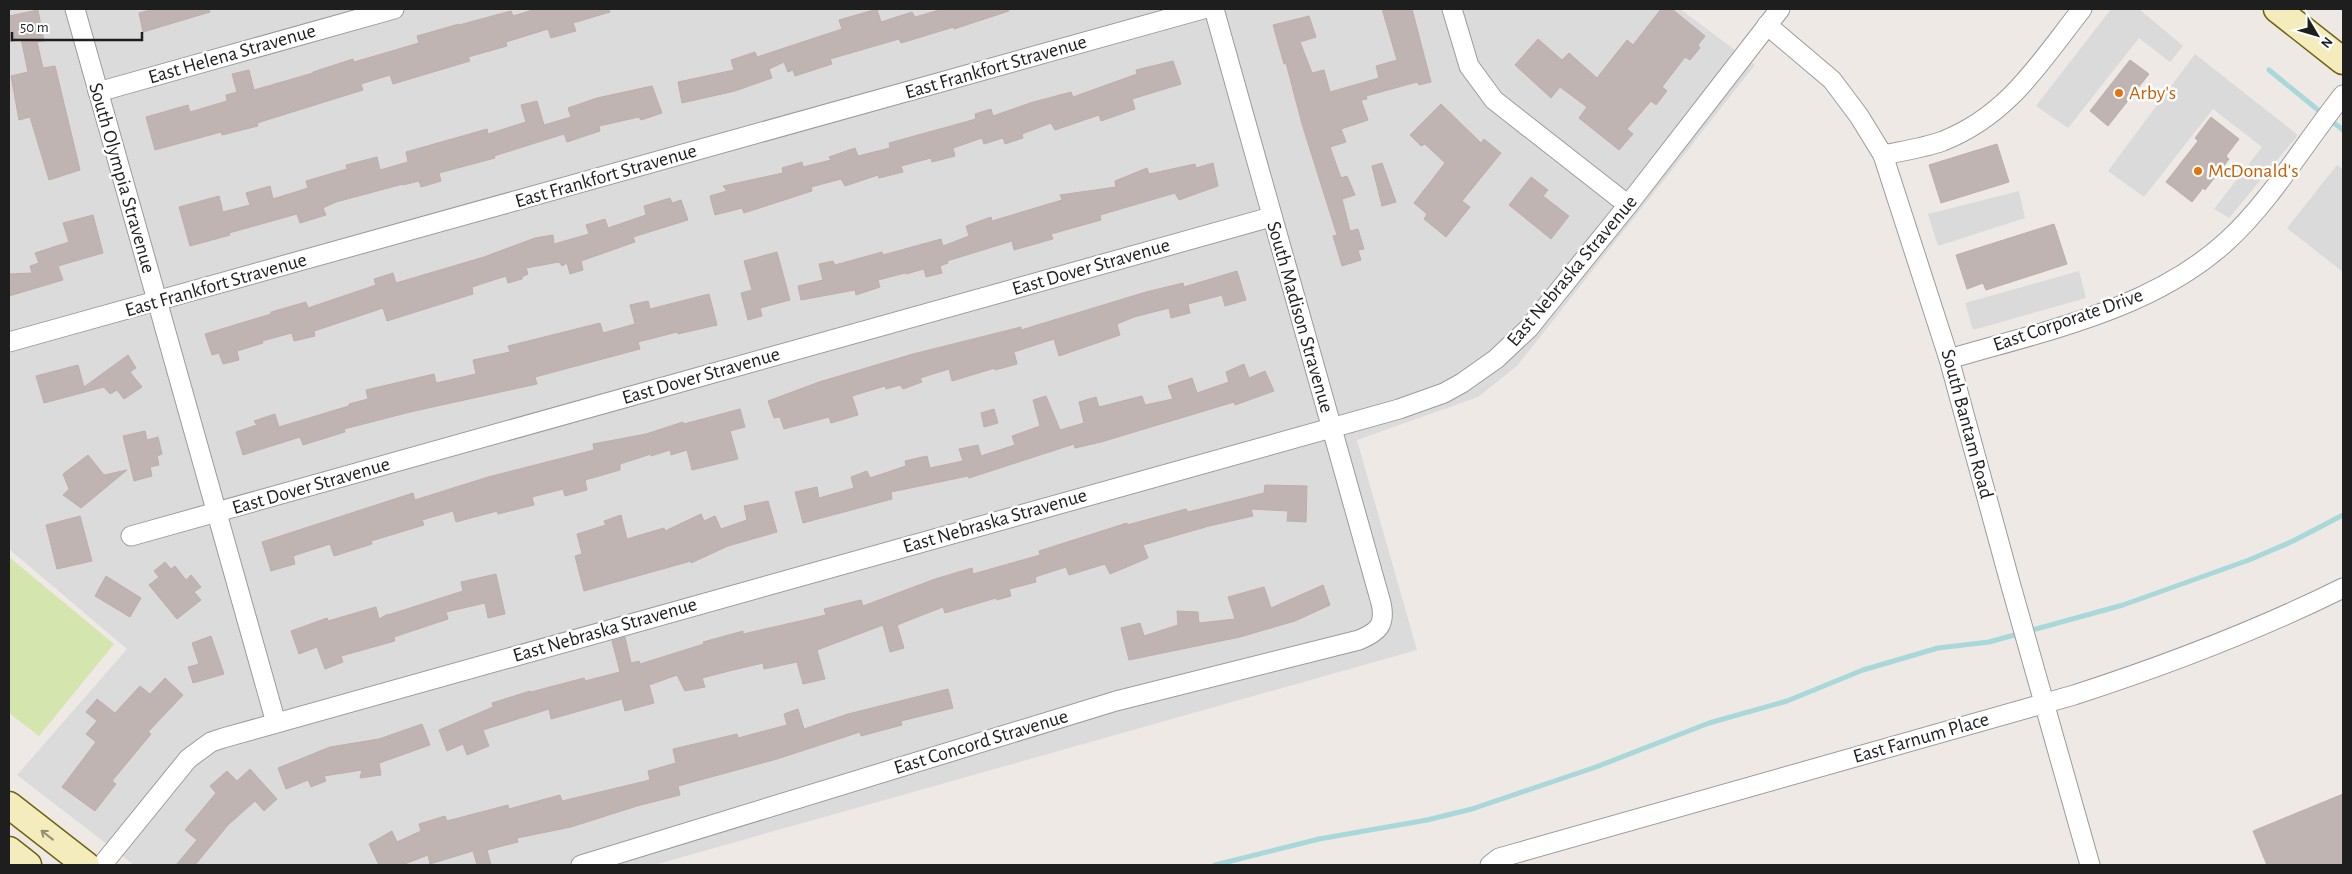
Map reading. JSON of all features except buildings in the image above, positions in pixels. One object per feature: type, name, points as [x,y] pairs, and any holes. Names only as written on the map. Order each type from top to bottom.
[{"type":"main road","points":[[2277,9],[2343,61]]},
{"type":"main road","points":[[9,805],[86,865]]},
{"type":"main road","points":[[9,850],[28,865]]},
{"type":"street","name":"South Olympia Stravenue","points":[[75,9],[276,722]]},
{"type":"street","name":"East Helena Stravenue","points":[[98,92],[394,9]]},
{"type":"street","name":"East Frankfort Stravenue","points":[[9,342],[1203,9]]},
{"type":"street","name":"South Madison Stravenue","points":[[1214,9],[1330,427],[1381,602],[1383,611],[1381,625]]},
{"type":"street","points":[[1452,9],[1469,66],[1494,100],[1628,205]]},
{"type":"street","name":"East Nebraska Stravenue","points":[[102,865],[178,770],[199,750],[223,738],[1421,402],[1444,393],[1480,372],[1511,346],[1548,306],[1780,9]]},
{"type":"street","points":[[1883,155],[1942,142],[1986,119],[2014,94],[2082,9]]},
{"type":"street","name":"South Bantam Road","points":[[1767,25],[1832,80],[1859,116],[1883,155],[1949,359],[2090,865]]},
{"type":"street","name":"East Corporate Drive","points":[[1949,359],[2099,314],[2153,291],[2192,268],[2227,241],[2263,201],[2343,95]]},
{"type":"street","name":"East Dover Stravenue","points":[[132,536],[1271,216]]},
{"type":"street","name":"East Farnum Place","points":[[1490,865],[1499,858],[2143,673],[2276,621],[2343,588]]},
{"type":"street","name":"East Concord Stravenue","points":[[581,865],[1116,701],[1359,640],[1374,633],[1381,625]]},
{"type":"shaded area","points":[[9,9],[1680,9],[1755,65],[1517,366],[1478,397],[1357,440],[1417,650],[654,865],[134,865],[17,775],[127,649],[9,549]]},
{"type":"shaded area","points":[[2111,9],[2139,9],[2183,46],[2170,62],[2139,38],[2068,128],[2036,106]]},
{"type":"shaded area","points":[[2195,54],[2298,135],[2229,218],[2214,209],[2262,147],[2213,109],[2144,197],[2108,171]]},
{"type":"shaded area","points":[[2337,165],[2343,170],[2343,272],[2287,228]]},
{"type":"shaded area","points":[[2019,191],[2025,218],[1938,246],[1928,214]]},
{"type":"shaded area","points":[[2079,271],[2086,298],[1973,330],[1965,303]]},
{"type":"green space","points":[[9,557],[114,644],[39,736],[9,713]]},
{"type":"waterway","points":[[2269,70],[2323,114]]},
{"type":"waterway","points":[[2329,119],[2343,130]]},
{"type":"waterway","points":[[1215,865],[1319,839],[1427,820],[1472,809],[1596,767],[1709,723],[1787,701],[1863,670],[1938,648],[1989,642],[2123,605],[2249,560],[2293,541],[2343,515]]},
{"type":"place","name":"Arby's","points":[[2119,93]]},
{"type":"place","name":"McDonald's","points":[[2198,171]]}]
